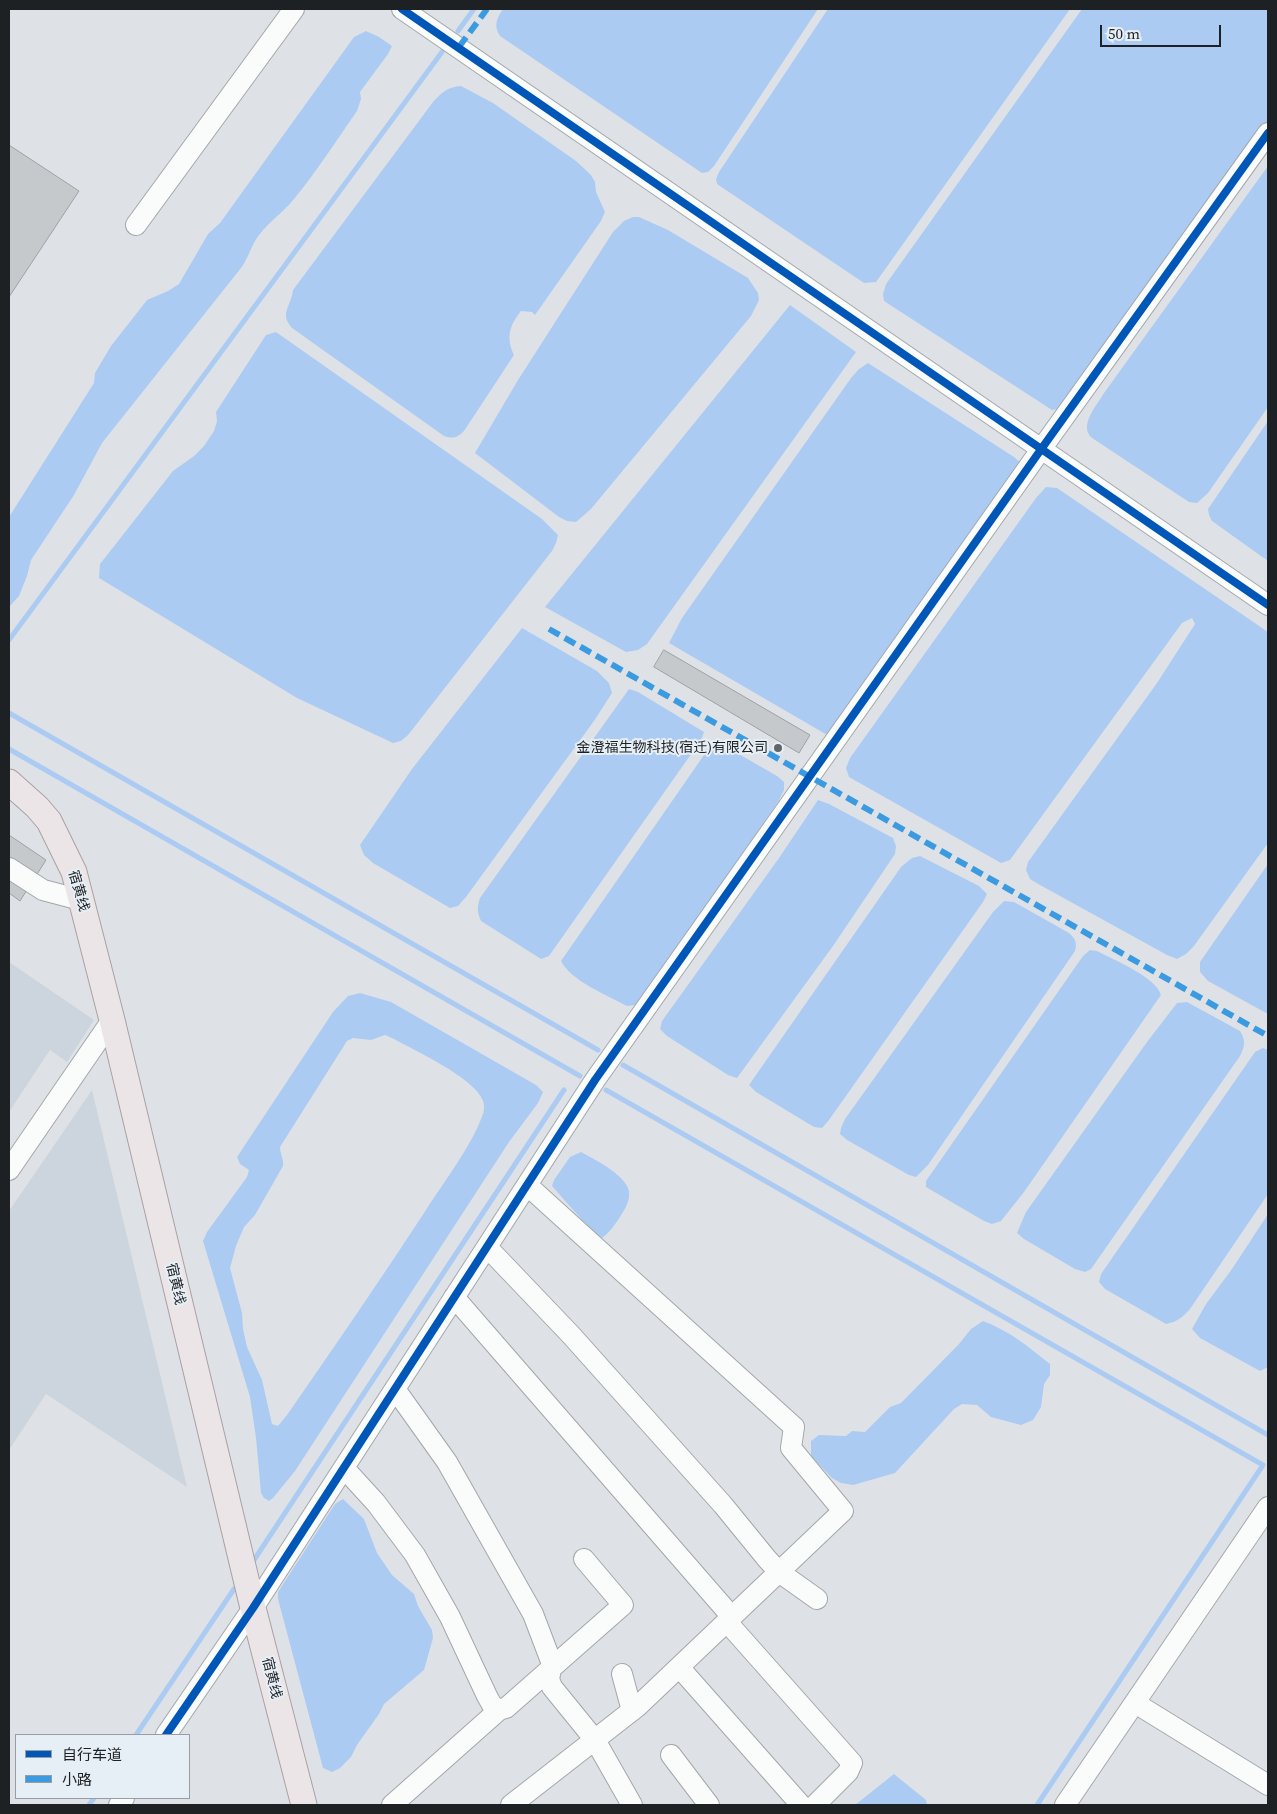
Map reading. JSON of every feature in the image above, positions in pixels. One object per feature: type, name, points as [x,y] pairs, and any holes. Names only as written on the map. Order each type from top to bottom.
[{"type":"main road","name":"宿黄线","points":[[9,782],[37,807],[49,821],[74,872],[112,1020],[253,1608],[304,1805]]},
{"type":"street","points":[[136,225],[294,9]]},
{"type":"street","points":[[402,9],[1268,605]]},
{"type":"street","points":[[167,1734],[253,1608],[595,1080],[1042,448],[1268,133]]},
{"type":"street","points":[[9,868],[43,890],[80,900]]},
{"type":"street","points":[[9,1170],[112,1020]]},
{"type":"street","points":[[512,1805],[632,1711],[843,1511],[792,1448],[794,1427],[527,1185]]},
{"type":"street","points":[[487,1247],[571,1335],[723,1505],[779,1572],[817,1598]]},
{"type":"street","points":[[454,1297],[852,1763],[848,1772],[815,1805]]},
{"type":"street","points":[[395,1388],[447,1462],[533,1614],[552,1664],[549,1679],[552,1687],[595,1740],[632,1805]]},
{"type":"street","points":[[344,1468],[376,1503],[415,1554],[450,1617],[486,1696],[492,1705],[499,1710]]},
{"type":"street","points":[[1066,1805],[1268,1507]]},
{"type":"street","points":[[392,1805],[499,1710],[506,1708],[623,1605],[584,1559]]},
{"type":"street","points":[[679,1668],[800,1805]]},
{"type":"street","points":[[622,1674],[632,1711]]},
{"type":"street","points":[[1135,1703],[1268,1785]]},
{"type":"street","points":[[671,1755],[709,1805]]},
{"type":"shaded area","points":[[9,962],[94,1020],[67,1062],[50,1050],[9,1112]]},
{"type":"shaded area","points":[[92,1090],[187,1487],[46,1394],[9,1450],[9,1211]]},
{"type":"water","points":[[503,9],[818,9],[714,166],[708,172],[702,173],[500,36],[497,22]]},
{"type":"water","points":[[828,9],[1070,9],[876,282],[864,283],[717,184],[716,179]]},
{"type":"water","points":[[1082,9],[1268,9],[1268,122],[1065,404],[1059,409],[1052,410],[884,301],[883,294],[886,284]]},
{"type":"water","points":[[366,31],[392,46],[360,92],[361,99],[357,111],[319,167],[289,204],[259,235],[241,268],[102,443],[74,495],[31,560],[19,596],[9,607],[9,517],[94,383],[95,373],[111,346],[147,300],[179,284],[208,234],[220,223],[354,37]]},
{"type":"water","points":[[461,86],[493,103],[576,161],[591,175],[595,182],[596,192],[605,212],[601,221],[535,315],[532,312],[521,311],[517,316],[510,332],[510,343],[514,355],[464,431],[452,438],[444,436],[292,328],[288,323],[286,314],[293,290],[433,102],[446,91]]},
{"type":"water","points":[[1268,166],[1268,407],[1208,493],[1197,503],[1189,502],[1092,438],[1088,433],[1088,422],[1093,409],[1104,393]]},
{"type":"water","points":[[633,217],[639,217],[668,230],[748,278],[758,293],[759,300],[751,316],[591,509],[576,522],[567,521],[559,517],[475,453],[518,380],[613,232],[624,221]]},
{"type":"water","points":[[790,305],[856,352],[647,644],[638,650],[626,652],[545,607]]},
{"type":"water","points":[[276,332],[542,519],[558,535],[552,551],[408,735],[401,741],[393,743],[297,698],[99,578],[100,564],[173,471],[194,456],[204,446],[214,431],[217,421],[216,412],[266,335]]},
{"type":"water","points":[[868,363],[1021,463],[829,736],[669,643],[682,618],[851,378]]},
{"type":"water","points":[[1268,421],[1268,561],[1212,521],[1208,509]]},
{"type":"water","points":[[1046,487],[1057,488],[1268,632],[1268,843],[1194,946],[1177,959],[1040,885],[1030,879],[1026,870],[1028,862],[1157,683],[1195,624],[1192,618],[1182,623],[1010,860],[1001,863],[849,777],[846,768],[850,758],[1036,498]]},
{"type":"water","points":[[522,628],[597,671],[609,683],[612,693],[594,721],[466,897],[458,906],[450,908],[373,863],[364,855],[360,845],[412,769]]},
{"type":"water","points":[[629,689],[638,692],[704,732],[701,740],[549,956],[541,959],[481,921],[478,904],[480,898]]},
{"type":"water","points":[[718,742],[777,776],[784,782],[784,790],[778,802],[643,998],[635,1005],[627,1006],[581,981],[561,961],[704,755]]},
{"type":"water","points":[[818,800],[893,838],[896,846],[895,854],[833,946],[737,1078],[728,1075],[667,1036],[660,1029],[662,1021],[779,858]]},
{"type":"water","points":[[920,856],[979,886],[987,894],[829,1120],[822,1128],[814,1127],[756,1092],[749,1085],[901,867],[912,858]]},
{"type":"water","points":[[1268,864],[1268,1014],[1208,981],[1200,972],[1200,962]]},
{"type":"water","points":[[1004,901],[1014,902],[1069,933],[1075,941],[1075,951],[928,1165],[916,1177],[909,1175],[847,1140],[840,1134],[841,1128],[845,1119],[993,912]]},
{"type":"water","points":[[1090,950],[1097,951],[1143,976],[1158,988],[1161,995],[1024,1192],[1001,1221],[992,1224],[926,1187],[926,1181],[1083,956]]},
{"type":"water","points":[[360,993],[391,1002],[536,1085],[543,1092],[538,1103],[509,1142],[295,1471],[269,1501],[261,1493],[250,1397],[203,1241],[207,1232],[247,1177],[249,1170],[240,1164],[237,1157],[333,1012],[348,996]],"holes":[[[385,1035],[444,1066],[469,1084],[483,1101],[483,1114],[470,1142],[456,1165],[357,1313],[278,1426],[272,1424],[262,1380],[247,1347],[242,1313],[230,1268],[236,1246],[244,1227],[255,1215],[283,1166],[280,1147],[347,1041],[353,1038],[371,1040]]]},
{"type":"water","points":[[1187,1002],[1240,1031],[1244,1041],[1242,1052],[1091,1269],[1085,1272],[1075,1269],[1017,1233],[1026,1212],[1147,1042],[1177,1003]]},
{"type":"water","points":[[1263,1048],[1268,1050],[1268,1194],[1190,1309],[1180,1319],[1166,1324],[1105,1289],[1099,1282],[1101,1274],[1255,1052]]},
{"type":"water","points":[[581,1152],[620,1177],[625,1182],[629,1192],[629,1199],[624,1210],[612,1229],[602,1238],[590,1229],[552,1186],[570,1157]]},
{"type":"water","points":[[1268,1214],[1268,1367],[1260,1371],[1200,1338],[1192,1329],[1206,1304],[1232,1269]]},
{"type":"water","points":[[983,1321],[1010,1334],[1050,1364],[1050,1375],[1044,1384],[1041,1407],[1033,1420],[1021,1425],[991,1417],[977,1405],[962,1404],[954,1409],[895,1473],[853,1485],[841,1483],[832,1478],[811,1456],[811,1441],[819,1435],[846,1436],[852,1431],[865,1432],[890,1407],[901,1403],[959,1344],[971,1329]]},
{"type":"water","points":[[343,1499],[364,1519],[377,1553],[392,1575],[414,1594],[418,1606],[432,1630],[433,1638],[424,1670],[384,1704],[351,1757],[340,1768],[332,1772],[323,1768],[278,1599],[278,1592],[335,1504]]},
{"type":"water","points":[[894,1774],[926,1800],[927,1805],[855,1805]]},
{"type":"building","points":[[9,145],[79,191],[9,297]]},
{"type":"building","points":[[664,650],[810,735],[799,753],[654,667]]},
{"type":"building","points":[[9,835],[46,860],[20,901],[9,893]]},
{"type":"waterway","points":[[458,31],[474,9]]},
{"type":"waterway","points":[[9,640],[442,52]]},
{"type":"waterway","points":[[9,713],[598,1050]]},
{"type":"waterway","points":[[9,749],[580,1076]]},
{"type":"waterway","points":[[623,1065],[1268,1435]]},
{"type":"waterway","points":[[254,1560],[564,1090]]},
{"type":"waterway","points":[[606,1090],[1263,1465],[1037,1805]]},
{"type":"waterway","points":[[137,1734],[234,1589]]},
{"type":"waterway","points":[[89,1805],[93,1799]]},
{"type":"marked path","points":[[459,47],[487,9]]},
{"type":"marked path","points":[[549,629],[1268,1036]]},
{"type":"cycle path","points":[[402,9],[1268,605]]},
{"type":"cycle path","points":[[167,1734],[253,1608],[595,1080],[1042,448],[1268,133]]},
{"type":"place","name":"金澄福生物科技(宿迁)有限公司","points":[[778,748]]}]
